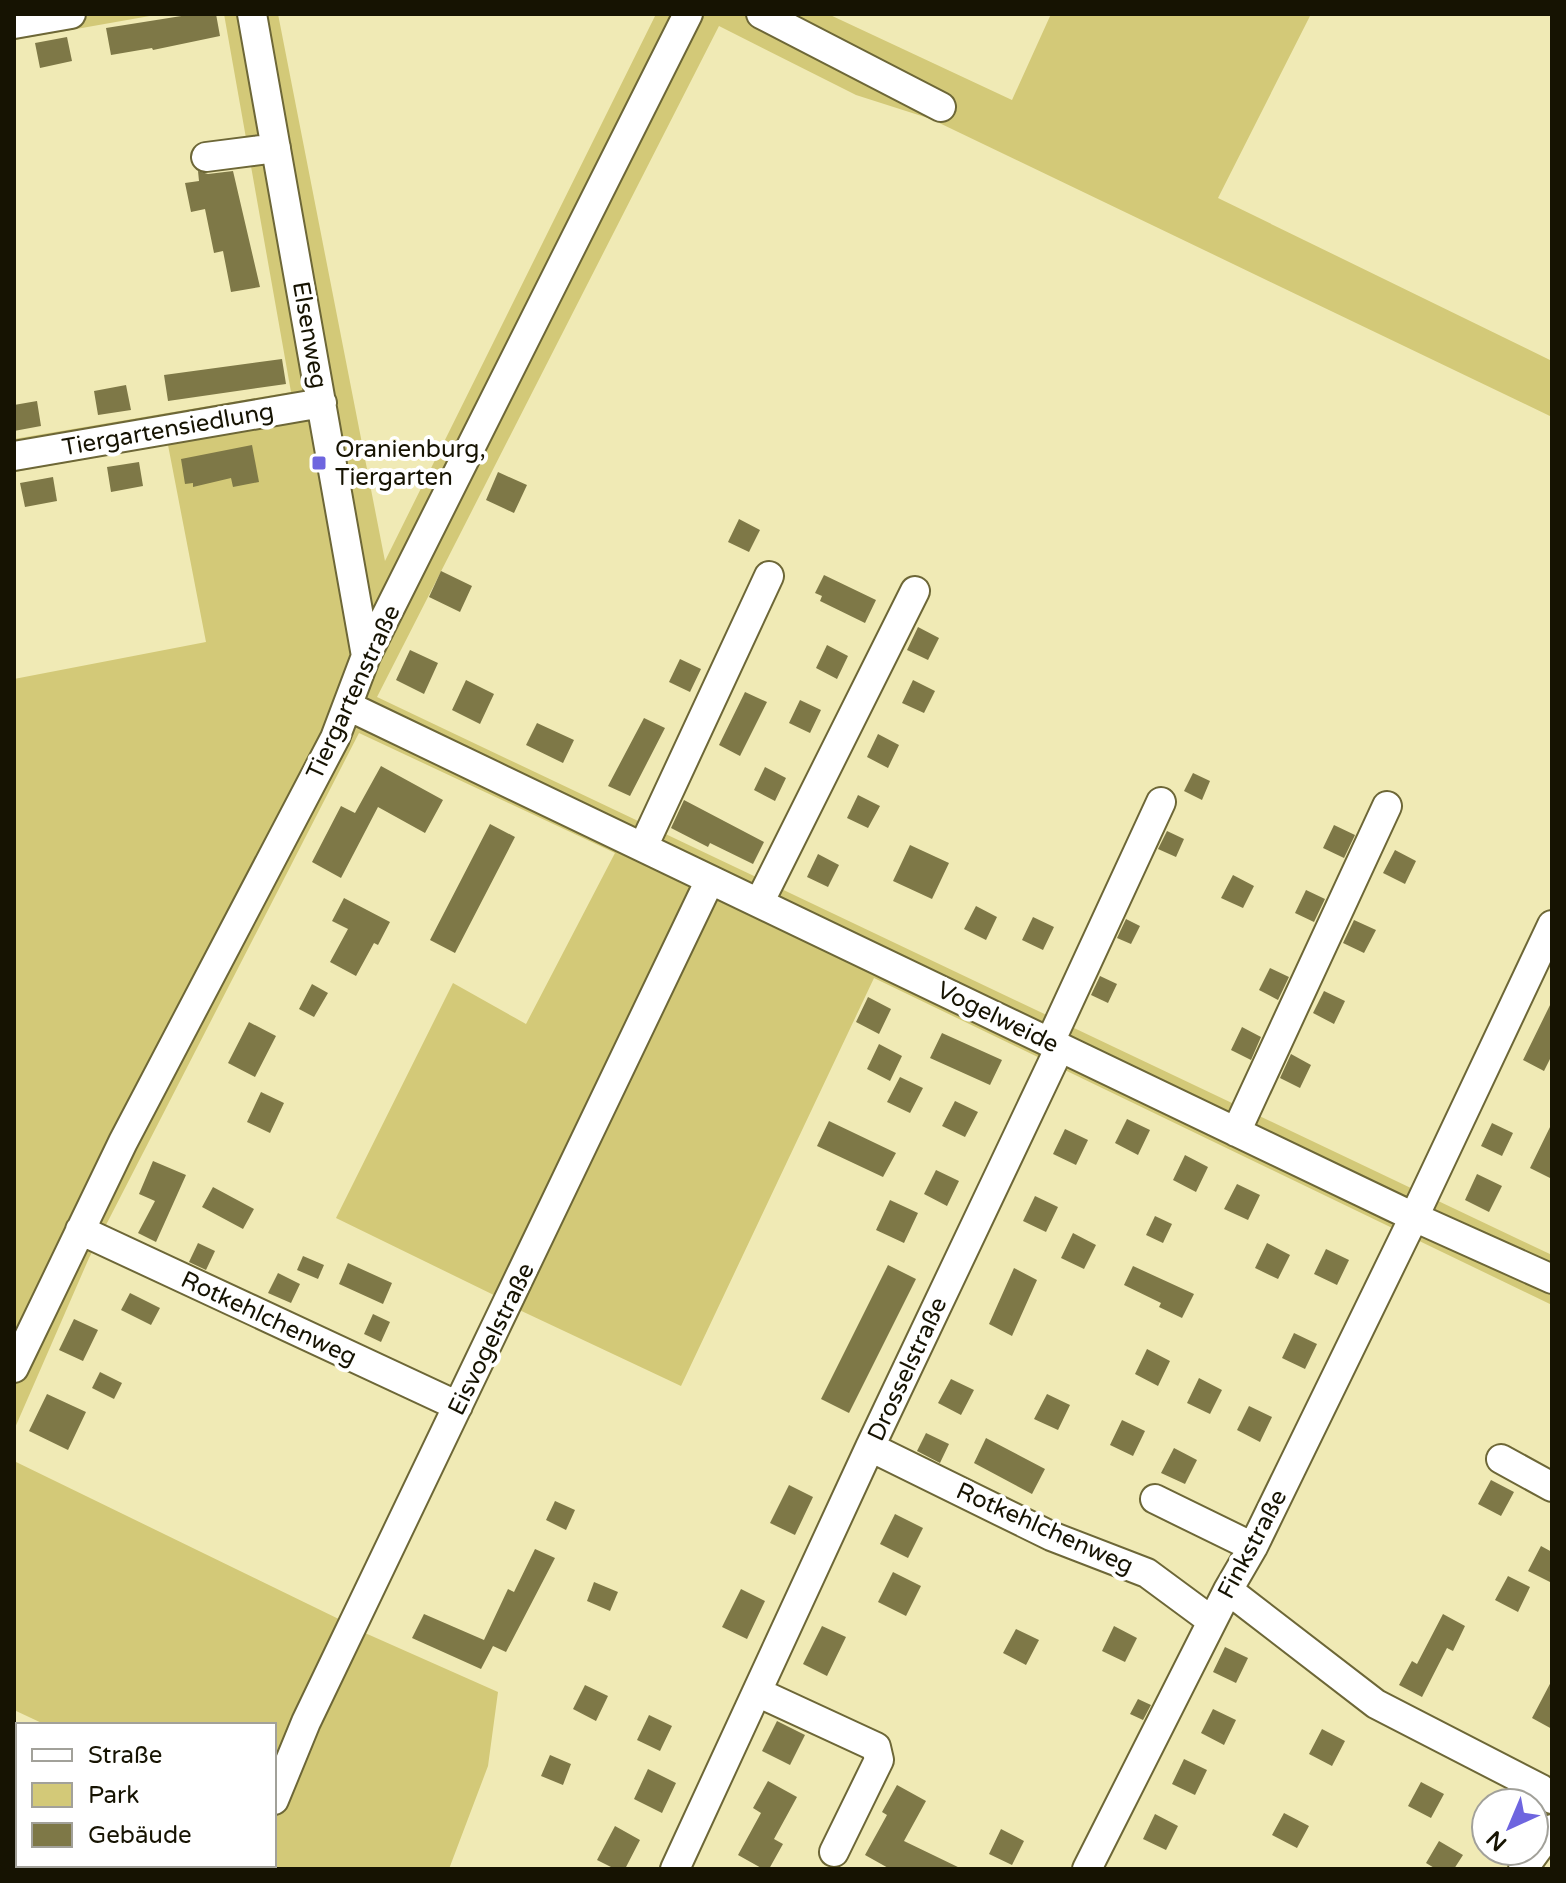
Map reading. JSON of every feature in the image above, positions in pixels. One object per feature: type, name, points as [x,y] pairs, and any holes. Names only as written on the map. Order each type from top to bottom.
[{"type":"street","points":[[14,24],[71,14]]},
{"type":"street","name":"Elsenweg","points":[[252,14],[366,656]]},
{"type":"street","name":"Tiergartenstraße","points":[[14,1368],[130,1129],[329,750],[366,656],[688,14]]},
{"type":"street","points":[[761,14],[941,107]]},
{"type":"street","points":[[206,157],[276,148]]},
{"type":"street","name":"Tiergartensiedlung","points":[[14,456],[322,403]]},
{"type":"street","points":[[643,847],[769,576]]},
{"type":"street","points":[[759,903],[915,591]]},
{"type":"street","name":"Vogelweide","points":[[348,706],[1414,1217],[1549,1270]]},
{"type":"street","name":"Drosselstraße","points":[[675,1869],[1055,1045],[1161,802]]},
{"type":"street","points":[[1236,1132],[1387,806]]},
{"type":"street","name":"Eisvogelstraße","points":[[276,1795],[306,1722],[710,880]]},
{"type":"street","name":"Finkstraße","points":[[1087,1869],[1212,1621],[1253,1547],[1552,925]]},
{"type":"street","name":"Rotkehlchenweg","points":[[80,1230],[458,1406]]},
{"type":"street","name":"Rotkehlchenweg","points":[[870,1447],[1051,1536],[1147,1573],[1212,1621]]},
{"type":"street","points":[[1501,1459],[1552,1487]]},
{"type":"street","points":[[1155,1499],[1253,1547]]},
{"type":"street","points":[[1228,1590],[1376,1704],[1541,1789],[1552,1799]]},
{"type":"street","points":[[757,1692],[876,1747],[879,1760],[834,1852]]},
{"type":"street","points":[[1523,1869],[1552,1829]]},
{"type":"green space","points":[[14,14],[161,14],[14,40]]},
{"type":"green space","points":[[224,14],[278,14],[385,561],[656,14],[828,14],[1012,100],[1051,14],[1311,14],[1218,198],[1552,361],[1552,417],[931,119],[856,95],[719,26],[377,697],[1552,1255],[1552,1305],[874,978],[681,1386],[513,1307],[356,1629],[498,1692],[488,1766],[449,1869],[253,1869],[276,1867],[276,1723],[42,1723],[14,1710],[14,1461],[349,1624],[502,1299],[336,1218],[453,983],[526,1024],[615,853],[359,733],[89,1258],[14,1430],[14,679],[206,642],[168,445],[14,472],[14,439],[291,392]]},
{"type":"building","points":[[194,14],[216,14],[220,36],[111,55],[106,28]]},
{"type":"building","points":[[67,37],[72,61],[40,68],[35,43]]},
{"type":"building","points":[[198,171],[208,174],[233,171],[260,287],[231,292],[223,251],[214,253],[205,209],[191,212],[185,183],[199,181]]},
{"type":"building","points":[[282,359],[286,384],[168,401],[164,375]]},
{"type":"building","points":[[126,385],[131,410],[98,415],[94,391]]},
{"type":"building","points":[[37,401],[41,426],[14,431],[14,405]]},
{"type":"building","points":[[252,445],[259,482],[233,487],[231,478],[193,487],[193,483],[185,484],[181,459]]},
{"type":"building","points":[[139,462],[143,486],[111,492],[107,467]]},
{"type":"building","points":[[498,472],[527,485],[514,513],[486,500]]},
{"type":"building","points":[[53,477],[57,501],[25,507],[20,483]]},
{"type":"building","points":[[739,519],[760,530],[749,552],[728,542]]},
{"type":"building","points":[[441,571],[472,586],[460,612],[429,597]]},
{"type":"building","points":[[824,575],[876,600],[865,623],[820,601],[822,596],[815,593]]},
{"type":"building","points":[[918,627],[939,638],[928,660],[907,650]]},
{"type":"building","points":[[827,645],[848,656],[837,679],[816,668]]},
{"type":"building","points":[[410,650],[438,663],[424,694],[396,680]]},
{"type":"building","points":[[680,659],[701,669],[690,692],[669,682]]},
{"type":"building","points":[[466,680],[494,694],[480,724],[452,710]]},
{"type":"building","points":[[913,680],[935,691],[924,713],[902,703]]},
{"type":"building","points":[[745,692],[767,702],[740,756],[719,745]]},
{"type":"building","points":[[800,700],[821,710],[810,733],[789,723]]},
{"type":"building","points":[[644,718],[665,728],[630,796],[608,786]]},
{"type":"building","points":[[537,723],[574,740],[563,763],[526,745]]},
{"type":"building","points":[[878,734],[899,745],[888,768],[867,757]]},
{"type":"building","points":[[381,766],[443,800],[425,833],[378,807],[341,878],[312,862],[341,806],[355,813]]},
{"type":"building","points":[[765,767],[786,778],[775,801],[754,790]]},
{"type":"building","points":[[1193,773],[1210,781],[1202,800],[1184,791]]},
{"type":"building","points":[[858,795],[880,806],[868,828],[847,818]]},
{"type":"building","points":[[684,800],[764,842],[753,864],[710,843],[708,847],[671,828]]},
{"type":"building","points":[[490,824],[515,837],[455,953],[430,940]]},
{"type":"building","points":[[1334,825],[1355,835],[1344,858],[1323,848]]},
{"type":"building","points":[[1167,831],[1184,839],[1176,857],[1158,849]]},
{"type":"building","points":[[910,845],[949,863],[932,899],[893,881]]},
{"type":"building","points":[[1395,850],[1416,861],[1405,884],[1383,873]]},
{"type":"building","points":[[818,854],[839,865],[828,887],[807,877]]},
{"type":"building","points":[[1233,875],[1254,886],[1243,908],[1221,898]]},
{"type":"building","points":[[1306,890],[1325,899],[1314,922],[1295,913]]},
{"type":"building","points":[[344,898],[390,922],[356,976],[330,962],[348,929],[332,921]]},
{"type":"building","points":[[976,906],[997,917],[986,940],[964,929]]},
{"type":"building","points":[[1033,917],[1054,927],[1043,950],[1022,940]]},
{"type":"building","points":[[1126,919],[1140,926],[1131,944],[1117,938]]},
{"type":"building","points":[[1354,920],[1376,930],[1364,953],[1343,943]]},
{"type":"building","points":[[1270,968],[1289,977],[1278,1000],[1259,990]]},
{"type":"building","points":[[1100,976],[1117,984],[1108,1003],[1091,995]]},
{"type":"building","points":[[312,984],[328,993],[314,1017],[299,1009]]},
{"type":"building","points":[[1324,991],[1345,1001],[1334,1024],[1313,1013]]},
{"type":"building","points":[[868,997],[891,1009],[879,1034],[856,1022]]},
{"type":"building","points":[[1552,1001],[1552,1055],[1544,1071],[1523,1060]]},
{"type":"building","points":[[249,1022],[276,1036],[255,1077],[228,1063]]},
{"type":"building","points":[[1242,1027],[1261,1037],[1251,1060],[1231,1050]]},
{"type":"building","points":[[942,1033],[1002,1060],[990,1085],[930,1058]]},
{"type":"building","points":[[879,1044],[902,1056],[890,1081],[867,1069]]},
{"type":"building","points":[[1291,1054],[1311,1065],[1300,1088],[1280,1078]]},
{"type":"building","points":[[900,1077],[923,1088],[910,1113],[887,1102]]},
{"type":"building","points":[[261,1092],[284,1103],[270,1133],[247,1122]]},
{"type":"building","points":[[955,1101],[978,1112],[965,1137],[942,1126]]},
{"type":"building","points":[[1127,1119],[1150,1130],[1138,1155],[1115,1143]]},
{"type":"building","points":[[829,1121],[896,1153],[883,1177],[817,1146]]},
{"type":"building","points":[[1492,1123],[1513,1133],[1502,1156],[1481,1146]]},
{"type":"building","points":[[1552,1123],[1552,1179],[1530,1168]]},
{"type":"building","points":[[1065,1129],[1088,1140],[1076,1165],[1053,1154]]},
{"type":"building","points":[[1185,1155],[1208,1167],[1196,1192],[1173,1180]]},
{"type":"building","points":[[153,1161],[186,1175],[156,1242],[138,1233],[155,1201],[139,1194]]},
{"type":"building","points":[[936,1170],[959,1181],[947,1206],[924,1194]]},
{"type":"building","points":[[1477,1174],[1502,1186],[1489,1212],[1465,1200]]},
{"type":"building","points":[[1237,1184],[1260,1195],[1248,1220],[1224,1209]]},
{"type":"building","points":[[213,1187],[254,1209],[243,1229],[202,1207]]},
{"type":"building","points":[[1035,1196],[1058,1207],[1046,1232],[1023,1221]]},
{"type":"building","points":[[890,1200],[918,1213],[904,1243],[876,1230]]},
{"type":"building","points":[[1155,1216],[1172,1224],[1163,1243],[1146,1235]]},
{"type":"building","points":[[1073,1233],[1096,1245],[1084,1269],[1061,1258]]},
{"type":"building","points":[[198,1243],[215,1251],[206,1270],[189,1262]]},
{"type":"building","points":[[1267,1243],[1290,1255],[1278,1279],[1255,1268]]},
{"type":"building","points":[[1326,1249],[1349,1260],[1337,1285],[1314,1274]]},
{"type":"building","points":[[303,1256],[324,1265],[318,1279],[297,1270]]},
{"type":"building","points":[[348,1263],[392,1283],[383,1304],[339,1284]]},
{"type":"building","points":[[888,1265],[916,1279],[849,1413],[821,1399]]},
{"type":"building","points":[[1133,1266],[1194,1294],[1182,1318],[1159,1307],[1161,1303],[1124,1285]]},
{"type":"building","points":[[1014,1268],[1037,1280],[1012,1336],[989,1324]]},
{"type":"building","points":[[278,1273],[300,1284],[291,1303],[268,1293]]},
{"type":"building","points":[[130,1293],[160,1308],[151,1325],[121,1310]]},
{"type":"building","points":[[373,1314],[390,1322],[381,1342],[364,1334]]},
{"type":"building","points":[[74,1319],[98,1330],[83,1361],[59,1350]]},
{"type":"building","points":[[1294,1333],[1317,1344],[1305,1369],[1282,1358]]},
{"type":"building","points":[[1147,1349],[1170,1361],[1158,1386],[1135,1374]]},
{"type":"building","points":[[100,1372],[122,1383],[114,1399],[92,1388]]},
{"type":"building","points":[[1199,1378],[1222,1390],[1210,1414],[1187,1403]]},
{"type":"building","points":[[951,1379],[974,1390],[961,1415],[938,1403]]},
{"type":"building","points":[[47,1394],[86,1412],[68,1450],[29,1431]]},
{"type":"building","points":[[1047,1394],[1070,1405],[1058,1430],[1034,1419]]},
{"type":"building","points":[[1249,1406],[1272,1417],[1260,1442],[1237,1430]]},
{"type":"building","points":[[1122,1420],[1145,1431],[1133,1456],[1110,1445]]},
{"type":"building","points":[[926,1433],[949,1444],[940,1463],[917,1451]]},
{"type":"building","points":[[986,1438],[1045,1469],[1032,1494],[974,1463]]},
{"type":"building","points":[[1174,1448],[1197,1460],[1185,1484],[1161,1473]]},
{"type":"building","points":[[1491,1480],[1514,1492],[1501,1516],[1478,1504]]},
{"type":"building","points":[[789,1485],[813,1497],[795,1535],[770,1523]]},
{"type":"building","points":[[555,1501],[575,1510],[566,1530],[546,1520]]},
{"type":"building","points":[[895,1514],[923,1528],[908,1558],[880,1544]]},
{"type":"building","points":[[1541,1546],[1552,1552],[1552,1583],[1528,1571]]},
{"type":"building","points":[[535,1549],[555,1558],[506,1652],[493,1646],[481,1669],[412,1638],[424,1614],[484,1640],[508,1589],[514,1592]]},
{"type":"building","points":[[893,1572],[921,1586],[906,1616],[878,1602]]},
{"type":"building","points":[[1508,1576],[1530,1587],[1518,1612],[1495,1600]]},
{"type":"building","points":[[594,1582],[618,1592],[610,1611],[587,1601]]},
{"type":"building","points":[[741,1589],[765,1601],[747,1639],[722,1627]]},
{"type":"building","points":[[1443,1614],[1465,1626],[1453,1651],[1447,1648],[1422,1697],[1399,1685],[1412,1661],[1417,1664]]},
{"type":"building","points":[[822,1626],[846,1637],[827,1676],[803,1664]]},
{"type":"building","points":[[1114,1626],[1137,1638],[1125,1662],[1102,1651]]},
{"type":"building","points":[[1016,1629],[1039,1640],[1026,1665],[1003,1653]]},
{"type":"building","points":[[1225,1647],[1248,1658],[1236,1683],[1213,1672]]},
{"type":"building","points":[[1552,1680],[1552,1729],[1532,1718]]},
{"type":"building","points":[[585,1685],[608,1696],[596,1721],[573,1709]]},
{"type":"building","points":[[1138,1699],[1151,1705],[1143,1720],[1130,1714]]},
{"type":"building","points":[[1213,1709],[1236,1720],[1224,1745],[1201,1733]]},
{"type":"building","points":[[649,1715],[672,1726],[660,1751],[637,1740]]},
{"type":"building","points":[[777,1721],[805,1735],[790,1765],[762,1751]]},
{"type":"building","points":[[1322,1729],[1345,1741],[1332,1766],[1309,1754]]},
{"type":"building","points":[[550,1755],[571,1764],[563,1785],[541,1776]]},
{"type":"building","points":[[1184,1759],[1207,1770],[1195,1795],[1172,1784]]},
{"type":"building","points":[[648,1769],[676,1783],[662,1813],[634,1799]]},
{"type":"building","points":[[768,1781],[797,1797],[774,1839],[783,1844],[769,1869],[763,1869],[738,1855],[761,1813],[753,1808]]},
{"type":"building","points":[[1421,1782],[1444,1794],[1431,1818],[1408,1806]]},
{"type":"building","points":[[897,1785],[926,1801],[904,1841],[962,1869],[890,1869],[865,1855],[887,1815],[882,1812]]},
{"type":"building","points":[[1284,1813],[1309,1826],[1297,1848],[1272,1835]]},
{"type":"building","points":[[1155,1814],[1178,1826],[1166,1850],[1143,1839]]},
{"type":"building","points":[[615,1826],[640,1840],[625,1869],[615,1869],[597,1860]]},
{"type":"building","points":[[1001,1829],[1024,1841],[1012,1865],[989,1854]]},
{"type":"building","points":[[1439,1841],[1463,1855],[1454,1869],[1436,1869],[1426,1863]]},
{"type":"place","name":"Oranienburg, Tiergarten","points":[[319,463]]}]
